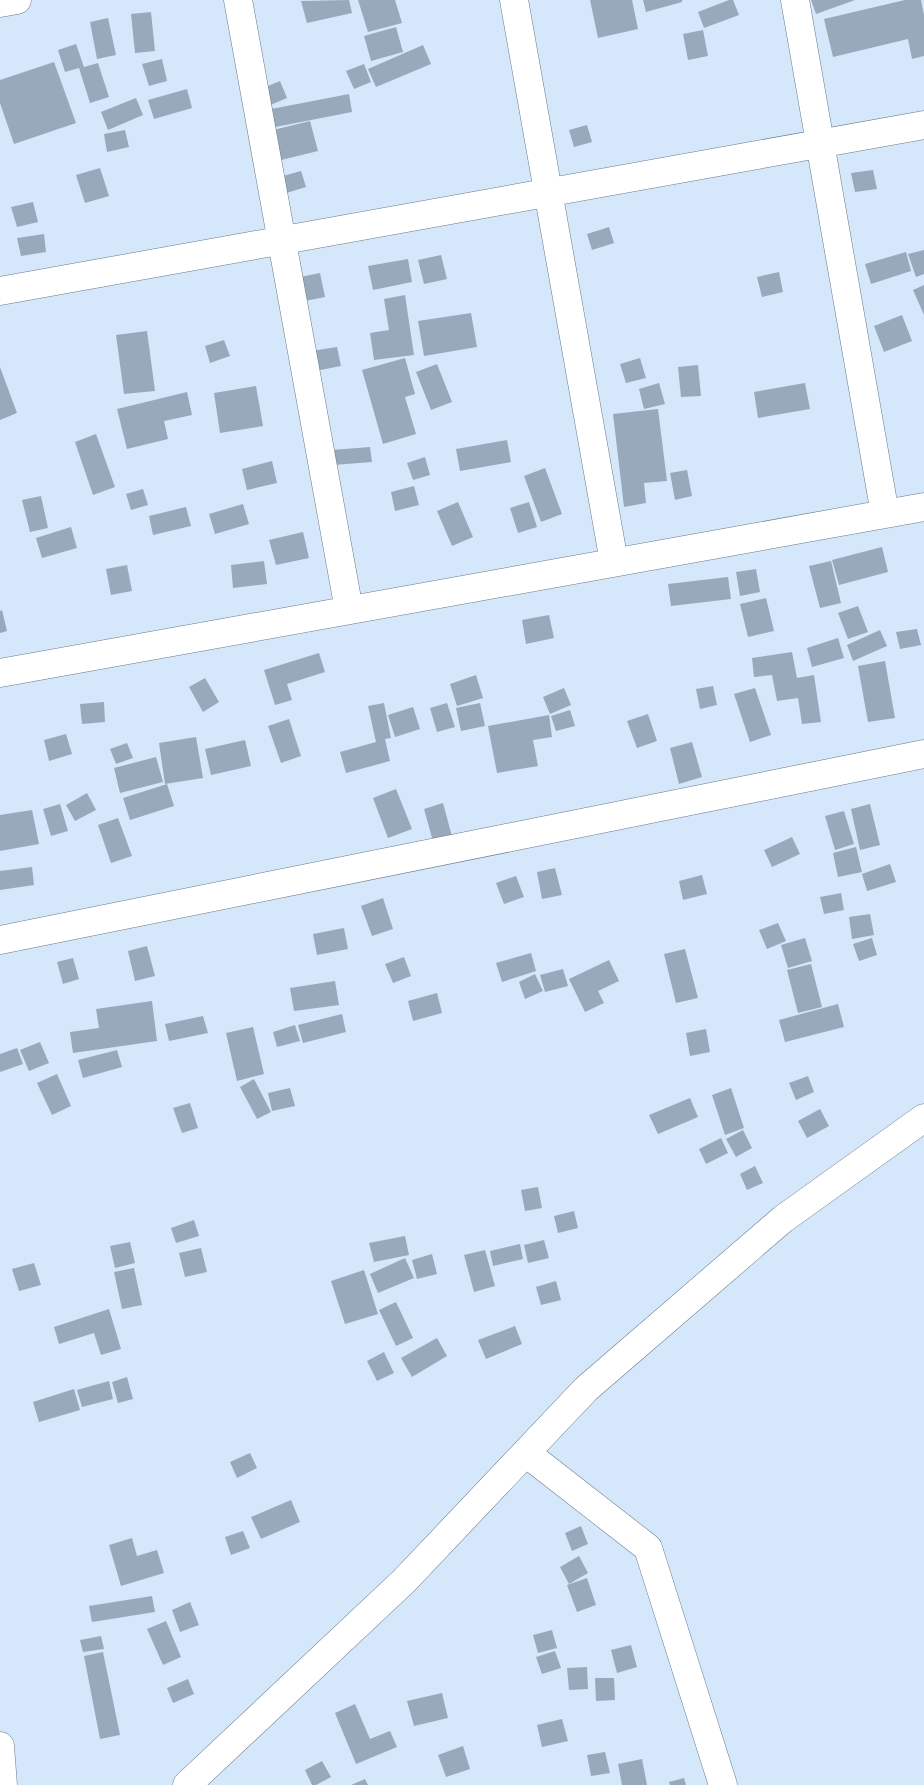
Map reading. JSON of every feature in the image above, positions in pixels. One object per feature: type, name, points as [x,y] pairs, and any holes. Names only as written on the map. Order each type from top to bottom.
[{"type":"street","points":[[0,4],[17,0]]},
{"type":"street","points":[[238,0],[349,610]]},
{"type":"street","points":[[514,0],[614,562]]},
{"type":"street","points":[[795,0],[885,514]]},
{"type":"street","points":[[0,291],[924,125]]},
{"type":"street","points":[[0,673],[924,507]]},
{"type":"street","points":[[0,940],[924,754]]},
{"type":"street","points":[[187,1785],[404,1581],[586,1389],[783,1219],[924,1118]]},
{"type":"street","points":[[526,1453],[648,1548],[723,1785]]},
{"type":"street","points":[[0,1746],[3,1785]]},
{"type":"building","points":[[349,0],[352,13],[307,23],[301,1]]},
{"type":"building","points":[[358,0],[395,0],[402,23],[368,32]]},
{"type":"building","points":[[590,0],[632,0],[638,29],[598,38]]},
{"type":"building","points":[[643,0],[682,0],[682,2],[646,12]]},
{"type":"building","points":[[733,0],[739,15],[704,28],[698,12]]},
{"type":"building","points":[[811,0],[855,0],[816,14]]},
{"type":"building","points":[[905,0],[921,0],[924,15],[924,56],[912,59],[908,39],[833,57],[824,19]]},
{"type":"building","points":[[151,12],[155,51],[135,53],[131,14]]},
{"type":"building","points":[[108,18],[116,55],[97,59],[90,22]]},
{"type":"building","points":[[396,27],[403,52],[371,61],[364,36]]},
{"type":"building","points":[[703,30],[708,56],[688,60],[683,34]]},
{"type":"building","points":[[76,44],[84,67],[98,63],[109,97],[90,103],[79,68],[65,72],[58,50]]},
{"type":"building","points":[[423,45],[431,64],[376,87],[368,69]]},
{"type":"building","points":[[162,59],[167,81],[149,86],[142,64]]},
{"type":"building","points":[[54,62],[76,123],[14,144],[0,103],[0,80]]},
{"type":"building","points":[[364,64],[371,82],[354,89],[346,71]]},
{"type":"building","points":[[280,81],[287,98],[268,106],[261,89]]},
{"type":"building","points":[[187,89],[192,108],[154,119],[148,100]]},
{"type":"building","points":[[349,94],[352,112],[270,128],[266,110]]},
{"type":"building","points":[[136,98],[143,115],[108,130],[101,112]]},
{"type":"building","points":[[310,121],[318,151],[273,162],[265,132]]},
{"type":"building","points":[[587,125],[592,142],[574,147],[569,130]]},
{"type":"building","points":[[125,130],[129,147],[107,152],[104,134]]},
{"type":"building","points":[[100,168],[109,196],[85,203],[76,175]]},
{"type":"building","points":[[873,170],[877,189],[855,192],[851,173]]},
{"type":"building","points":[[301,171],[306,187],[280,195],[276,178]]},
{"type":"building","points":[[33,202],[38,222],[17,227],[11,207]]},
{"type":"building","points":[[609,227],[614,243],[592,250],[587,234]]},
{"type":"building","points":[[44,234],[46,252],[21,256],[17,238]]},
{"type":"building","points":[[924,250],[924,274],[916,277],[908,254]]},
{"type":"building","points":[[906,252],[911,271],[871,284],[865,264]]},
{"type":"building","points":[[441,255],[447,279],[424,284],[418,260]]},
{"type":"building","points":[[408,259],[412,282],[373,290],[368,266]]},
{"type":"building","points":[[779,272],[783,292],[762,297],[757,277]]},
{"type":"building","points":[[320,273],[325,297],[305,301],[300,277]]},
{"type":"building","points":[[924,285],[924,315],[913,290]]},
{"type":"building","points":[[405,295],[414,355],[374,360],[370,333],[389,330],[384,299]]},
{"type":"building","points":[[471,313],[477,347],[424,356],[418,321]]},
{"type":"building","points":[[902,315],[912,341],[884,352],[874,326]]},
{"type":"building","points":[[147,331],[155,391],[124,394],[116,335]]},
{"type":"building","points":[[224,340],[230,356],[210,363],[205,346]]},
{"type":"building","points":[[337,347],[341,366],[315,371],[311,351]]},
{"type":"building","points":[[405,358],[415,394],[405,397],[416,434],[383,444],[362,370]]},
{"type":"building","points":[[640,358],[646,378],[626,383],[620,364]]},
{"type":"building","points":[[437,364],[452,402],[431,410],[416,372]]},
{"type":"building","points":[[698,365],[701,396],[681,397],[678,367]]},
{"type":"building","points":[[0,367],[17,413],[0,420]]},
{"type":"building","points":[[659,383],[665,404],[644,409],[639,389]]},
{"type":"building","points":[[805,383],[810,409],[758,418],[754,392]]},
{"type":"building","points":[[256,386],[263,426],[220,433],[214,393]]},
{"type":"building","points":[[187,392],[192,415],[164,421],[168,439],[127,449],[117,409]]},
{"type":"building","points":[[658,409],[667,481],[644,483],[646,503],[624,507],[613,414]]},
{"type":"building","points":[[96,434],[115,487],[93,495],[75,442]]},
{"type":"building","points":[[507,440],[511,462],[460,471],[456,449]]},
{"type":"building","points":[[370,447],[372,462],[333,465],[332,450]]},
{"type":"building","points":[[425,457],[430,475],[413,480],[407,463]]},
{"type":"building","points":[[272,461],[277,483],[247,490],[242,469]]},
{"type":"building","points":[[545,468],[562,514],[541,522],[524,476]]},
{"type":"building","points":[[687,470],[692,496],[675,500],[670,473]]},
{"type":"building","points":[[414,486],[419,505],[395,511],[391,492]]},
{"type":"building","points":[[143,489],[148,505],[131,510],[126,494]]},
{"type":"building","points":[[41,496],[48,528],[30,532],[22,500]]},
{"type":"building","points":[[458,502],[473,537],[452,546],[437,511]]},
{"type":"building","points":[[529,502],[537,527],[518,533],[510,508]]},
{"type":"building","points":[[243,504],[249,524],[215,534],[209,514]]},
{"type":"building","points":[[186,507],[191,526],[153,535],[149,516]]},
{"type":"building","points":[[71,527],[77,548],[42,558],[36,538]]},
{"type":"building","points":[[303,532],[309,558],[276,565],[269,540]]},
{"type":"building","points":[[882,547],[888,572],[839,585],[832,560]]},
{"type":"building","points":[[264,561],[267,584],[233,588],[231,565]]},
{"type":"building","points":[[831,561],[841,603],[820,608],[809,566]]},
{"type":"building","points":[[127,565],[132,591],[111,595],[106,569]]},
{"type":"building","points":[[756,569],[760,592],[740,596],[736,572]]},
{"type":"building","points":[[728,577],[731,599],[671,606],[668,584]]},
{"type":"building","points":[[766,598],[774,631],[748,637],[740,604]]},
{"type":"building","points":[[858,606],[868,632],[848,639],[838,613]]},
{"type":"building","points":[[2,610],[7,631],[0,633],[0,611]]},
{"type":"building","points":[[549,615],[554,638],[526,644],[522,620]]},
{"type":"building","points":[[917,629],[921,645],[900,649],[896,632]]},
{"type":"building","points":[[880,630],[887,646],[853,661],[847,645]]},
{"type":"building","points":[[838,638],[844,658],[812,667],[807,648]]},
{"type":"building","points":[[792,652],[797,678],[814,675],[821,722],[802,724],[798,698],[777,701],[772,675],[754,677],[752,658]]},
{"type":"building","points":[[319,653],[325,672],[287,684],[292,700],[275,705],[264,670]]},
{"type":"building","points":[[885,661],[895,718],[868,722],[858,666]]},
{"type":"building","points":[[476,675],[483,698],[457,706],[450,684]]},
{"type":"building","points":[[205,678],[219,702],[203,712],[189,687]]},
{"type":"building","points":[[713,686],[717,705],[700,709],[696,689]]},
{"type":"building","points":[[564,688],[571,705],[550,714],[543,697]]},
{"type":"building","points":[[755,688],[771,735],[750,742],[734,694]]},
{"type":"building","points":[[104,702],[105,722],[82,724],[80,704]]},
{"type":"building","points":[[384,703],[391,738],[385,739],[390,761],[346,773],[340,752],[376,742],[368,706]]},
{"type":"building","points":[[447,703],[455,727],[437,732],[430,708]]},
{"type":"building","points":[[480,703],[485,726],[461,731],[456,708]]},
{"type":"building","points":[[413,707],[420,729],[395,737],[388,715]]},
{"type":"building","points":[[570,710],[575,726],[556,731],[551,716]]},
{"type":"building","points":[[648,714],[657,741],[637,748],[627,721]]},
{"type":"building","points":[[549,715],[552,737],[533,740],[538,766],[497,773],[488,726]]},
{"type":"building","points":[[289,719],[301,756],[281,763],[268,726]]},
{"type":"building","points":[[66,734],[72,754],[49,761],[44,740]]},
{"type":"building","points":[[196,737],[203,778],[165,784],[159,743]]},
{"type":"building","points":[[245,740],[251,766],[211,775],[205,749]]},
{"type":"building","points":[[692,742],[702,777],[679,784],[670,748]]},
{"type":"building","points":[[127,743],[133,758],[116,764],[110,749]]},
{"type":"building","points":[[156,757],[163,782],[120,793],[114,768]]},
{"type":"building","points":[[167,784],[174,806],[130,820],[123,798]]},
{"type":"building","points":[[396,789],[412,829],[388,838],[373,798]]},
{"type":"building","points":[[87,793],[96,810],[75,821],[66,805]]},
{"type":"building","points":[[443,803],[453,840],[434,845],[424,809]]},
{"type":"building","points":[[60,804],[68,831],[51,836],[43,809]]},
{"type":"building","points":[[870,804],[880,845],[860,850],[851,809]]},
{"type":"building","points":[[32,810],[39,844],[0,851],[0,815]]},
{"type":"building","points":[[844,811],[854,844],[835,850],[825,816]]},
{"type":"building","points":[[118,818],[132,856],[111,863],[98,825]]},
{"type":"building","points":[[792,837],[800,854],[772,867],[764,850]]},
{"type":"building","points":[[856,847],[862,872],[838,877],[833,853]]},
{"type":"building","points":[[890,864],[896,882],[867,891],[862,874]]},
{"type":"building","points":[[32,867],[34,885],[0,890],[0,871]]},
{"type":"building","points":[[555,868],[562,895],[542,899],[537,872]]},
{"type":"building","points":[[702,875],[707,894],[683,900],[679,881]]},
{"type":"building","points":[[516,876],[524,897],[504,904],[496,883]]},
{"type":"building","points":[[841,893],[844,910],[824,914],[820,897]]},
{"type":"building","points":[[383,898],[393,929],[372,936],[361,906]]},
{"type":"building","points":[[870,914],[874,935],[852,939],[849,917]]},
{"type":"building","points":[[778,923],[786,941],[767,949],[759,930]]},
{"type":"building","points":[[344,928],[348,949],[317,955],[313,934]]},
{"type":"building","points":[[805,938],[812,961],[788,968],[781,945]]},
{"type":"building","points":[[872,938],[877,955],[859,961],[853,944]]},
{"type":"building","points":[[147,946],[155,976],[135,981],[128,951]]},
{"type":"building","points":[[685,949],[698,998],[676,1003],[664,954]]},
{"type":"building","points":[[531,953],[536,971],[502,982],[496,963]]},
{"type":"building","points":[[404,957],[411,976],[393,983],[385,964]]},
{"type":"building","points":[[73,958],[79,979],[63,984],[57,962]]},
{"type":"building","points":[[609,960],[619,981],[598,991],[604,1003],[585,1012],[569,979]]},
{"type":"building","points":[[811,964],[822,1007],[798,1013],[787,970]]},
{"type":"building","points":[[563,969],[568,986],[545,992],[540,975]]},
{"type":"building","points":[[535,974],[543,991],[525,999],[519,982]]},
{"type":"building","points":[[335,981],[339,1005],[294,1011],[290,988]]},
{"type":"building","points":[[437,993],[442,1013],[413,1021],[408,1001]]},
{"type":"building","points":[[152,1001],[157,1041],[73,1053],[70,1032],[99,1028],[96,1009]]},
{"type":"building","points":[[838,1004],[844,1027],[785,1042],[779,1020]]},
{"type":"building","points":[[342,1014],[346,1032],[303,1043],[298,1025]]},
{"type":"building","points":[[203,1016],[208,1033],[169,1041],[165,1024]]},
{"type":"building","points":[[295,1025],[300,1041],[277,1047],[273,1032]]},
{"type":"building","points":[[253,1027],[264,1074],[237,1081],[226,1033]]},
{"type":"building","points":[[706,1029],[710,1052],[690,1056],[686,1033]]},
{"type":"building","points":[[40,1042],[49,1063],[29,1071],[20,1050]]},
{"type":"building","points":[[17,1048],[23,1064],[0,1072],[0,1054]]},
{"type":"building","points":[[117,1050],[122,1067],[83,1078],[78,1060]]},
{"type":"building","points":[[57,1074],[71,1106],[52,1115],[37,1083]]},
{"type":"building","points":[[808,1076],[814,1092],[796,1100],[789,1083]]},
{"type":"building","points":[[254,1079],[271,1112],[257,1119],[240,1087]]},
{"type":"building","points":[[290,1088],[295,1106],[272,1111],[268,1093]]},
{"type":"building","points":[[731,1088],[744,1128],[725,1135],[712,1095]]},
{"type":"building","points":[[690,1098],[698,1117],[658,1134],[649,1115]]},
{"type":"building","points":[[190,1103],[198,1128],[182,1133],[173,1108]]},
{"type":"building","points":[[820,1109],[829,1126],[807,1138],[798,1121]]},
{"type":"building","points":[[743,1130],[752,1148],[736,1157],[726,1139]]},
{"type":"building","points":[[721,1138],[728,1153],[706,1164],[699,1149]]},
{"type":"building","points":[[755,1166],[763,1183],[747,1190],[740,1174]]},
{"type":"building","points":[[538,1187],[542,1208],[525,1211],[521,1190]]},
{"type":"building","points":[[574,1211],[578,1228],[558,1233],[554,1216]]},
{"type":"building","points":[[194,1220],[199,1236],[176,1243],[171,1228]]},
{"type":"building","points":[[405,1236],[409,1255],[374,1262],[369,1243]]},
{"type":"building","points":[[544,1240],[549,1258],[528,1263],[524,1245]]},
{"type":"building","points":[[130,1242],[135,1263],[115,1268],[110,1246]]},
{"type":"building","points":[[520,1244],[523,1259],[493,1266],[490,1251]]},
{"type":"building","points":[[201,1248],[207,1272],[185,1277],[179,1253]]},
{"type":"building","points":[[485,1250],[495,1286],[474,1292],[464,1255]]},
{"type":"building","points":[[432,1254],[437,1274],[417,1279],[412,1260]]},
{"type":"building","points":[[405,1258],[414,1278],[378,1293],[370,1274]]},
{"type":"building","points":[[34,1263],[41,1285],[19,1291],[12,1269]]},
{"type":"building","points":[[134,1268],[142,1305],[122,1309],[114,1272]]},
{"type":"building","points":[[364,1270],[378,1314],[345,1324],[331,1281]]},
{"type":"building","points":[[556,1281],[561,1300],[541,1305],[536,1287]]},
{"type":"building","points":[[396,1302],[413,1338],[396,1346],[379,1310]]},
{"type":"building","points":[[109,1309],[121,1349],[101,1355],[94,1333],[59,1344],[54,1327]]},
{"type":"building","points":[[515,1326],[522,1344],[486,1359],[478,1340]]},
{"type":"building","points":[[437,1338],[447,1356],[412,1377],[401,1358]]},
{"type":"building","points":[[384,1352],[394,1373],[377,1381],[367,1361]]},
{"type":"building","points":[[127,1377],[133,1399],[118,1403],[112,1382]]},
{"type":"building","points":[[109,1381],[113,1399],[82,1407],[77,1390]]},
{"type":"building","points":[[74,1389],[80,1410],[39,1422],[33,1402]]},
{"type":"building","points":[[250,1453],[257,1468],[237,1478],[230,1462]]},
{"type":"building","points":[[291,1500],[300,1522],[261,1539],[251,1517]]},
{"type":"building","points":[[581,1526],[588,1544],[572,1551],[565,1533]]},
{"type":"building","points":[[243,1531],[250,1548],[231,1555],[225,1537]]},
{"type":"building","points":[[132,1538],[137,1556],[157,1550],[164,1573],[121,1586],[109,1545]]},
{"type":"building","points":[[579,1556],[588,1573],[569,1584],[560,1567]]},
{"type":"building","points":[[587,1578],[596,1605],[577,1612],[567,1585]]},
{"type":"building","points":[[152,1596],[155,1612],[92,1622],[89,1606]]},
{"type":"building","points":[[190,1602],[199,1625],[180,1632],[172,1610]]},
{"type":"building","points":[[166,1621],[181,1657],[163,1665],[147,1629]]},
{"type":"building","points":[[552,1630],[557,1648],[538,1653],[533,1635]]},
{"type":"building","points":[[101,1636],[104,1649],[83,1652],[80,1640]]},
{"type":"building","points":[[631,1645],[637,1667],[617,1673],[611,1650]]},
{"type":"building","points":[[555,1651],[561,1668],[542,1674],[536,1657]]},
{"type":"building","points":[[103,1652],[120,1735],[100,1739],[84,1656]]},
{"type":"building","points":[[587,1667],[588,1689],[569,1690],[567,1668]]},
{"type":"building","points":[[595,1678],[614,1678],[615,1700],[596,1701]]},
{"type":"building","points":[[188,1679],[194,1694],[173,1703],[167,1688]]},
{"type":"building","points":[[442,1693],[448,1718],[414,1726],[407,1701]]},
{"type":"building","points":[[355,1704],[370,1739],[390,1731],[397,1747],[356,1764],[335,1713]]},
{"type":"building","points":[[562,1719],[568,1741],[542,1747],[537,1725]]},
{"type":"building","points":[[463,1746],[470,1769],[446,1777],[438,1755]]},
{"type":"building","points":[[605,1752],[610,1773],[591,1776],[587,1755]]},
{"type":"building","points":[[642,1759],[647,1785],[622,1785],[618,1764]]},
{"type":"building","points":[[322,1761],[331,1777],[316,1785],[312,1785],[305,1770]]},
{"type":"building","points":[[684,1778],[686,1785],[670,1785],[669,1782]]},
{"type":"building","points":[[365,1779],[368,1785],[351,1785]]}]
